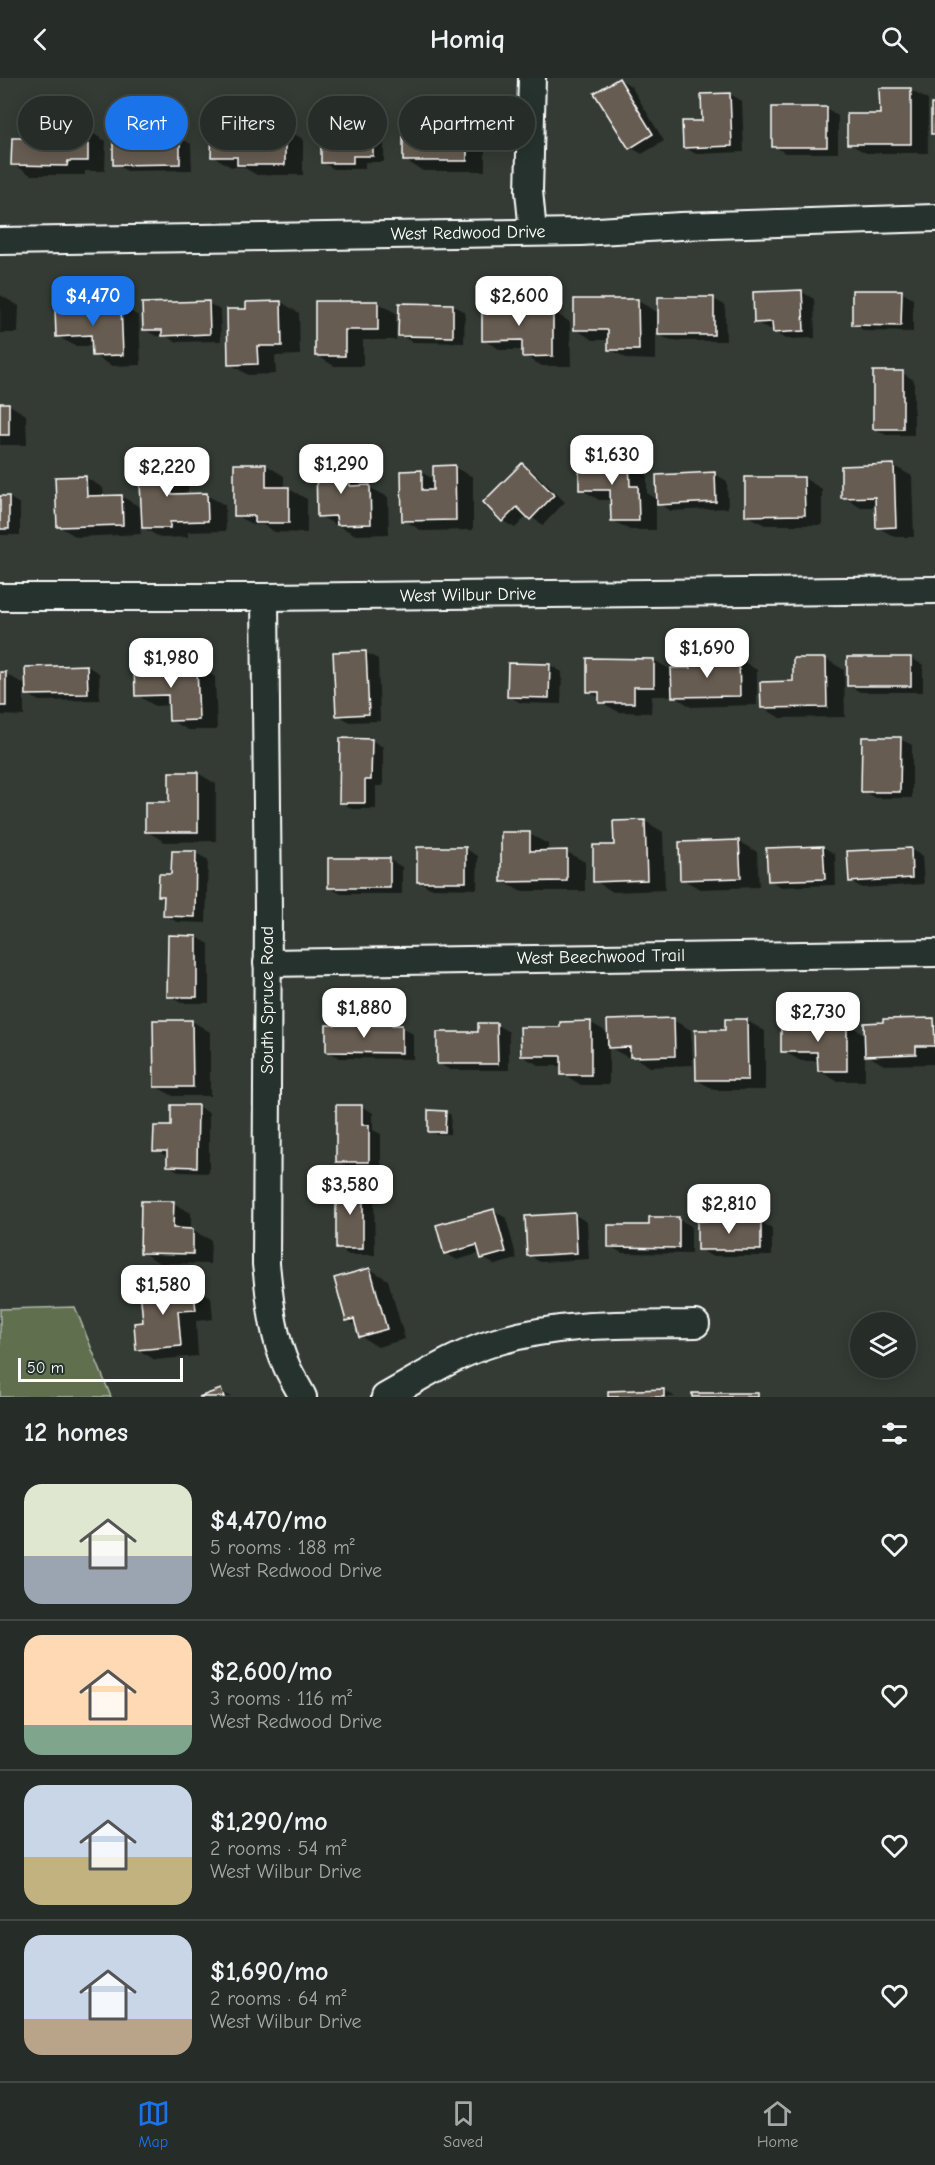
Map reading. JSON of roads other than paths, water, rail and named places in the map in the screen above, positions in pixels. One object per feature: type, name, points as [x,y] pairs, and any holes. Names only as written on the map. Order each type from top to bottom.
[{"type":"street","points":[[532,78],[530,191],[533,232]]},
{"type":"street","name":"West Redwood Drive","points":[[0,241],[533,232],[935,218]]},
{"type":"street","name":"West Wilbur Drive","points":[[0,597],[265,597],[935,590]]},
{"type":"street","name":"South Spruce Road","points":[[265,597],[266,1264],[271,1311],[281,1350],[303,1397]]},
{"type":"street","name":"West Beechwood Trail","points":[[267,963],[935,953]]},
{"type":"street","points":[[385,1397],[466,1353],[495,1342],[533,1332],[600,1325],[696,1324]]}]
